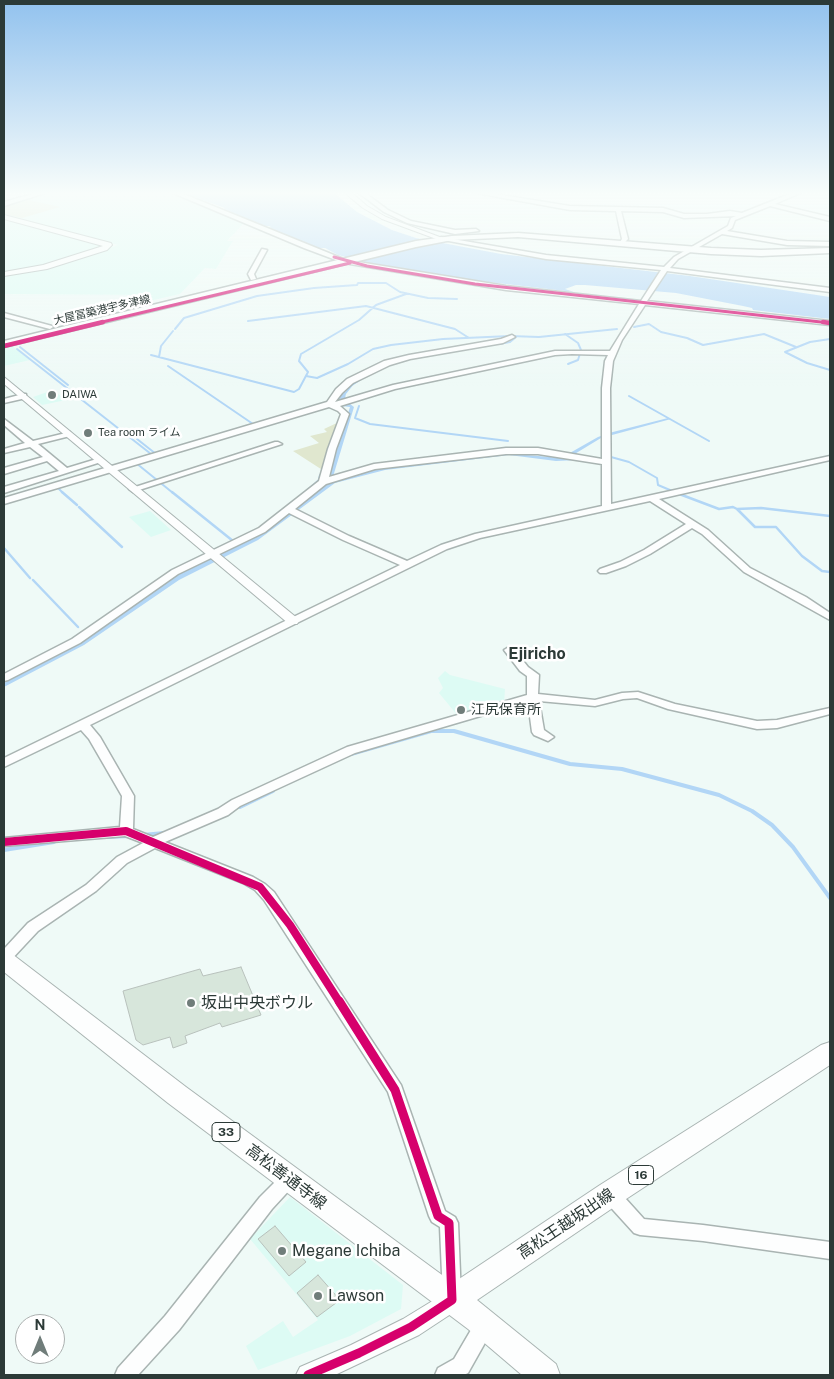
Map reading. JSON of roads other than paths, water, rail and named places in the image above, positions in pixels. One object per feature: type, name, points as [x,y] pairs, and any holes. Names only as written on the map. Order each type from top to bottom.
[{"type":"main road","name":"大屋冨築港宇多津線","points":[[4,344],[350,257]]},
{"type":"main road","name":"大屋冨築港宇多津線","points":[[4,338],[183,299],[253,279],[275,276]]},
{"type":"main road","points":[[50,327],[62,330]]},
{"type":"main road","name":"高松善通寺線","points":[[4,959],[178,1095],[486,1325],[529,1370]]},
{"type":"main road","name":"高松王越坂出線","points":[[452,1300],[610,1194],[830,1052]]},
{"type":"street","points":[[4,274],[44,267],[74,257]]},
{"type":"street","points":[[253,279],[251,274],[260,257]]},
{"type":"street","points":[[339,257],[475,284],[830,323]]},
{"type":"street","points":[[549,257],[830,290]]},
{"type":"street","points":[[607,508],[606,388],[609,362],[612,353],[641,303],[665,270],[677,257]]},
{"type":"street","points":[[4,315],[50,327]]},
{"type":"street","points":[[334,404],[339,391],[350,381],[387,364],[409,357],[503,341],[512,337]]},
{"type":"street","points":[[4,501],[412,383],[555,353],[612,353]]},
{"type":"street","points":[[4,380],[214,558],[292,621]]},
{"type":"street","points":[[4,401],[23,396]]},
{"type":"street","points":[[328,480],[332,449],[345,414],[334,404]]},
{"type":"street","points":[[4,421],[64,471]]},
{"type":"street","points":[[4,433],[14,430]]},
{"type":"street","points":[[4,451],[67,434]]},
{"type":"street","points":[[133,489],[278,444]]},
{"type":"street","points":[[4,678],[76,641],[157,583],[214,558],[262,530],[293,511],[328,480],[374,467],[506,451],[538,451],[607,462]]},
{"type":"street","points":[[4,470],[48,458]]},
{"type":"street","points":[[4,763],[444,547],[478,536],[830,458]]},
{"type":"street","points":[[820,460],[830,465]]},
{"type":"street","points":[[4,490],[100,461]]},
{"type":"street","points":[[652,498],[707,534],[747,570],[802,599],[830,617]]},
{"type":"street","points":[[293,511],[346,538],[408,565]]},
{"type":"street","points":[[603,571],[623,564],[647,552],[692,524]]},
{"type":"street","points":[[508,650],[527,672],[533,675],[532,690],[538,732],[548,737]]},
{"type":"street","points":[[4,959],[33,927],[91,888],[122,860],[154,843],[223,812],[236,803],[350,750],[534,697],[594,703],[622,696],[638,695],[672,707],[757,725],[777,724],[830,711]]},
{"type":"street","points":[[83,724],[94,737],[128,796],[132,834]]},
{"type":"street","points":[[4,842],[132,834],[260,887],[270,896],[290,924],[395,1090],[438,1216],[449,1224],[452,1300],[411,1327],[359,1354],[308,1375]]},
{"type":"street","points":[[125,1375],[172,1324],[266,1203],[288,1178]]},
{"type":"street","points":[[610,1194],[640,1228],[703,1233],[830,1251]]},
{"type":"street","points":[[445,1375],[461,1366],[486,1325]]},
{"type":"water","points":[[347,257],[530,257],[690,276],[830,297],[830,319],[753,310],[743,306],[676,293],[585,285],[576,285],[565,289],[574,292],[463,279],[368,263]]},
{"type":"water","points":[[346,392],[345,400],[354,407],[332,480],[371,469],[504,453],[561,458],[598,437],[609,433],[668,418],[671,419],[601,438],[573,455],[577,460],[556,461],[509,455],[385,470],[335,483],[258,540],[179,580],[84,645],[4,687],[4,683],[81,642],[170,579],[268,529],[330,472],[350,407],[341,406],[337,401]]},
{"type":"waterway","points":[[175,329],[184,318],[257,296],[314,288],[357,285],[358,283],[386,283],[400,292],[428,298],[457,299]]},
{"type":"waterway","points":[[373,308],[406,294]]},
{"type":"waterway","points":[[248,321],[366,306],[373,308]]},
{"type":"waterway","points":[[151,355],[294,392],[299,389],[308,372],[299,361],[301,354],[359,320],[373,308]]},
{"type":"waterway","points":[[373,308],[455,329],[469,338]]},
{"type":"waterway","points":[[634,327],[649,324],[661,332],[687,338],[703,345],[764,334],[796,347]]},
{"type":"waterway","points":[[565,334],[617,329]]},
{"type":"waterway","points":[[159,357],[161,346],[173,331]]},
{"type":"waterway","points":[[469,338],[539,337],[565,334]]},
{"type":"waterway","points":[[565,334],[578,343],[581,350],[578,360],[568,364]]},
{"type":"waterway","points":[[499,344],[510,342],[516,337]]},
{"type":"waterway","points":[[306,376],[317,378],[348,364],[373,349],[391,345],[469,338]]},
{"type":"waterway","points":[[830,339],[810,342],[785,352],[807,363],[830,370]]},
{"type":"waterway","points":[[20,347],[68,385]]},
{"type":"waterway","points":[[17,349],[151,454]]},
{"type":"waterway","points":[[405,360],[419,357]]},
{"type":"waterway","points":[[168,366],[253,424]]},
{"type":"waterway","points":[[344,395],[352,385],[361,379]]},
{"type":"waterway","points":[[629,396],[709,441]]},
{"type":"waterway","points":[[359,406],[355,418],[370,424],[508,441]]},
{"type":"waterway","points":[[137,439],[156,454]]},
{"type":"waterway","points":[[611,457],[629,462],[657,478],[658,485],[677,493]]},
{"type":"waterway","points":[[138,462],[136,463],[173,493]]},
{"type":"waterway","points":[[306,492],[304,493],[319,480],[320,475]]},
{"type":"waterway","points":[[60,486],[57,487],[62,492]]},
{"type":"waterway","points":[[62,492],[77,505]]},
{"type":"waterway","points":[[172,492],[233,541],[236,540]]},
{"type":"waterway","points":[[674,492],[719,509],[733,507],[737,509]]},
{"type":"waterway","points":[[79,507],[122,547]]},
{"type":"waterway","points":[[737,509],[761,508],[830,516]]},
{"type":"waterway","points":[[737,509],[755,527],[776,527],[802,556],[822,571],[830,572]]},
{"type":"waterway","points":[[4,548],[30,578]]},
{"type":"waterway","points":[[33,580],[78,627]]},
{"type":"waterway","points":[[351,754],[431,731],[454,731],[570,764],[622,769],[719,795],[752,811],[772,825],[793,847],[830,898]]},
{"type":"waterway","points":[[240,807],[273,791]]},
{"type":"waterway","points":[[143,835],[164,833]]},
{"type":"waterway","points":[[108,837],[129,836]]},
{"type":"waterway","points":[[4,850],[54,842]]},
{"type":"place","name":"DAIWA","points":[[52,395]]},
{"type":"place","name":"Tea room ライム","points":[[88,433]]},
{"type":"place","name":"江尻保育所","points":[[461,710]]},
{"type":"place","name":"坂出中央ボウル","points":[[191,1003]]},
{"type":"place","name":"Megane Ichiba","points":[[282,1251]]},
{"type":"place","name":"Lawson","points":[[318,1296]]},
{"type":"district","name":"Ejiricho","points":[[537,654]]}]
